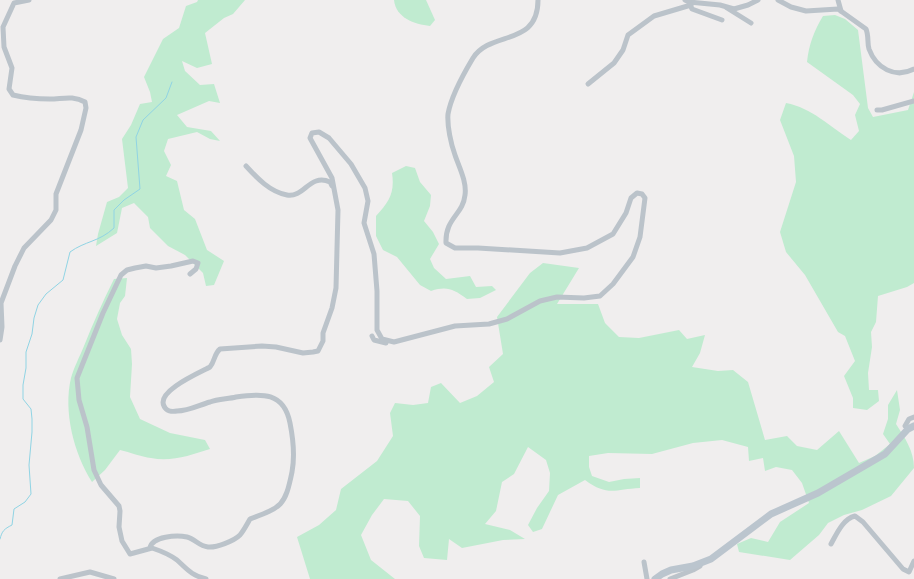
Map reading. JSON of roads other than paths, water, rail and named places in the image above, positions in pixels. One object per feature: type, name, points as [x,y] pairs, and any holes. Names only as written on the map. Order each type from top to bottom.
[{"type":"main road","points":[[655,579],[671,570],[693,566],[711,558],[771,514],[818,493],[885,454],[911,427]]},
{"type":"street","points":[[0,340],[1,303],[24,248],[51,220],[56,210],[56,194],[81,130],[86,108],[85,102],[72,97],[49,99],[13,95],[9,89],[12,68],[4,47],[3,28],[12,2],[29,0]]},
{"type":"street","points":[[372,336],[374,340],[379,342],[394,342],[455,326],[490,324],[507,319],[540,301],[557,297],[584,298],[600,296],[614,284],[633,257],[640,236],[645,198],[642,194],[637,193],[631,198],[626,213],[613,234],[587,248],[560,253],[456,248],[446,243],[448,225],[463,203],[465,196],[465,187],[453,150],[448,114],[457,87],[474,56],[483,48],[523,31],[534,22],[538,11],[538,0]]},
{"type":"street","points":[[588,84],[614,63],[623,50],[628,35],[654,16],[688,2],[734,9],[758,0]]},
{"type":"street","points":[[778,0],[806,12],[838,9],[866,30],[868,34],[868,47],[874,58],[886,70],[895,73],[906,73],[914,69]]},
{"type":"street","points":[[838,0],[841,11]]},
{"type":"street","points":[[688,2],[692,9],[722,20]]},
{"type":"street","points":[[724,6],[751,23]]},
{"type":"street","points":[[877,110],[914,101]]},
{"type":"street","points":[[150,548],[155,540],[163,538],[186,537],[200,545],[214,546],[238,537],[250,518],[266,514],[278,508],[287,494],[292,469],[293,436],[289,418],[283,404],[274,398],[254,394],[211,401],[178,411],[170,411],[164,407],[163,402],[164,396],[181,382],[210,367],[214,363],[216,352],[220,349],[262,346],[303,353],[318,351],[323,341],[323,333],[332,308],[336,288],[338,210],[332,178],[310,138],[312,133],[319,132],[329,138],[351,164],[365,188],[368,201],[364,223],[374,254],[376,268],[378,330],[382,340],[394,342]]},
{"type":"street","points":[[246,166],[266,185],[288,196],[293,195],[314,181],[320,180],[330,182],[334,189]]},
{"type":"street","points":[[190,274],[196,269],[198,262],[193,261],[156,268],[146,266],[128,270],[121,275],[103,313],[77,378],[79,400],[87,427],[94,470],[101,485],[119,506],[119,527],[122,541],[130,554],[150,548],[166,553],[189,573],[206,579]]},
{"type":"street","points":[[911,427],[905,426],[909,419],[914,417]]},
{"type":"street","points":[[831,544],[843,524],[850,517],[856,516],[903,569],[909,572]]},
{"type":"street","points":[[670,579],[693,570],[711,558]]},
{"type":"street","points":[[644,562],[647,579]]},
{"type":"street","points":[[910,579],[909,572],[914,562]]},
{"type":"street","points":[[60,579],[90,572],[114,579]]},
{"type":"waterway","points":[[0,539],[4,530],[12,525],[14,509],[25,502],[31,494],[29,465],[32,419],[31,409],[23,399],[23,385],[26,352],[38,305],[46,294],[63,280],[70,252],[103,236],[114,228],[114,210],[140,189],[136,137],[143,120],[166,98],[172,82]]}]
